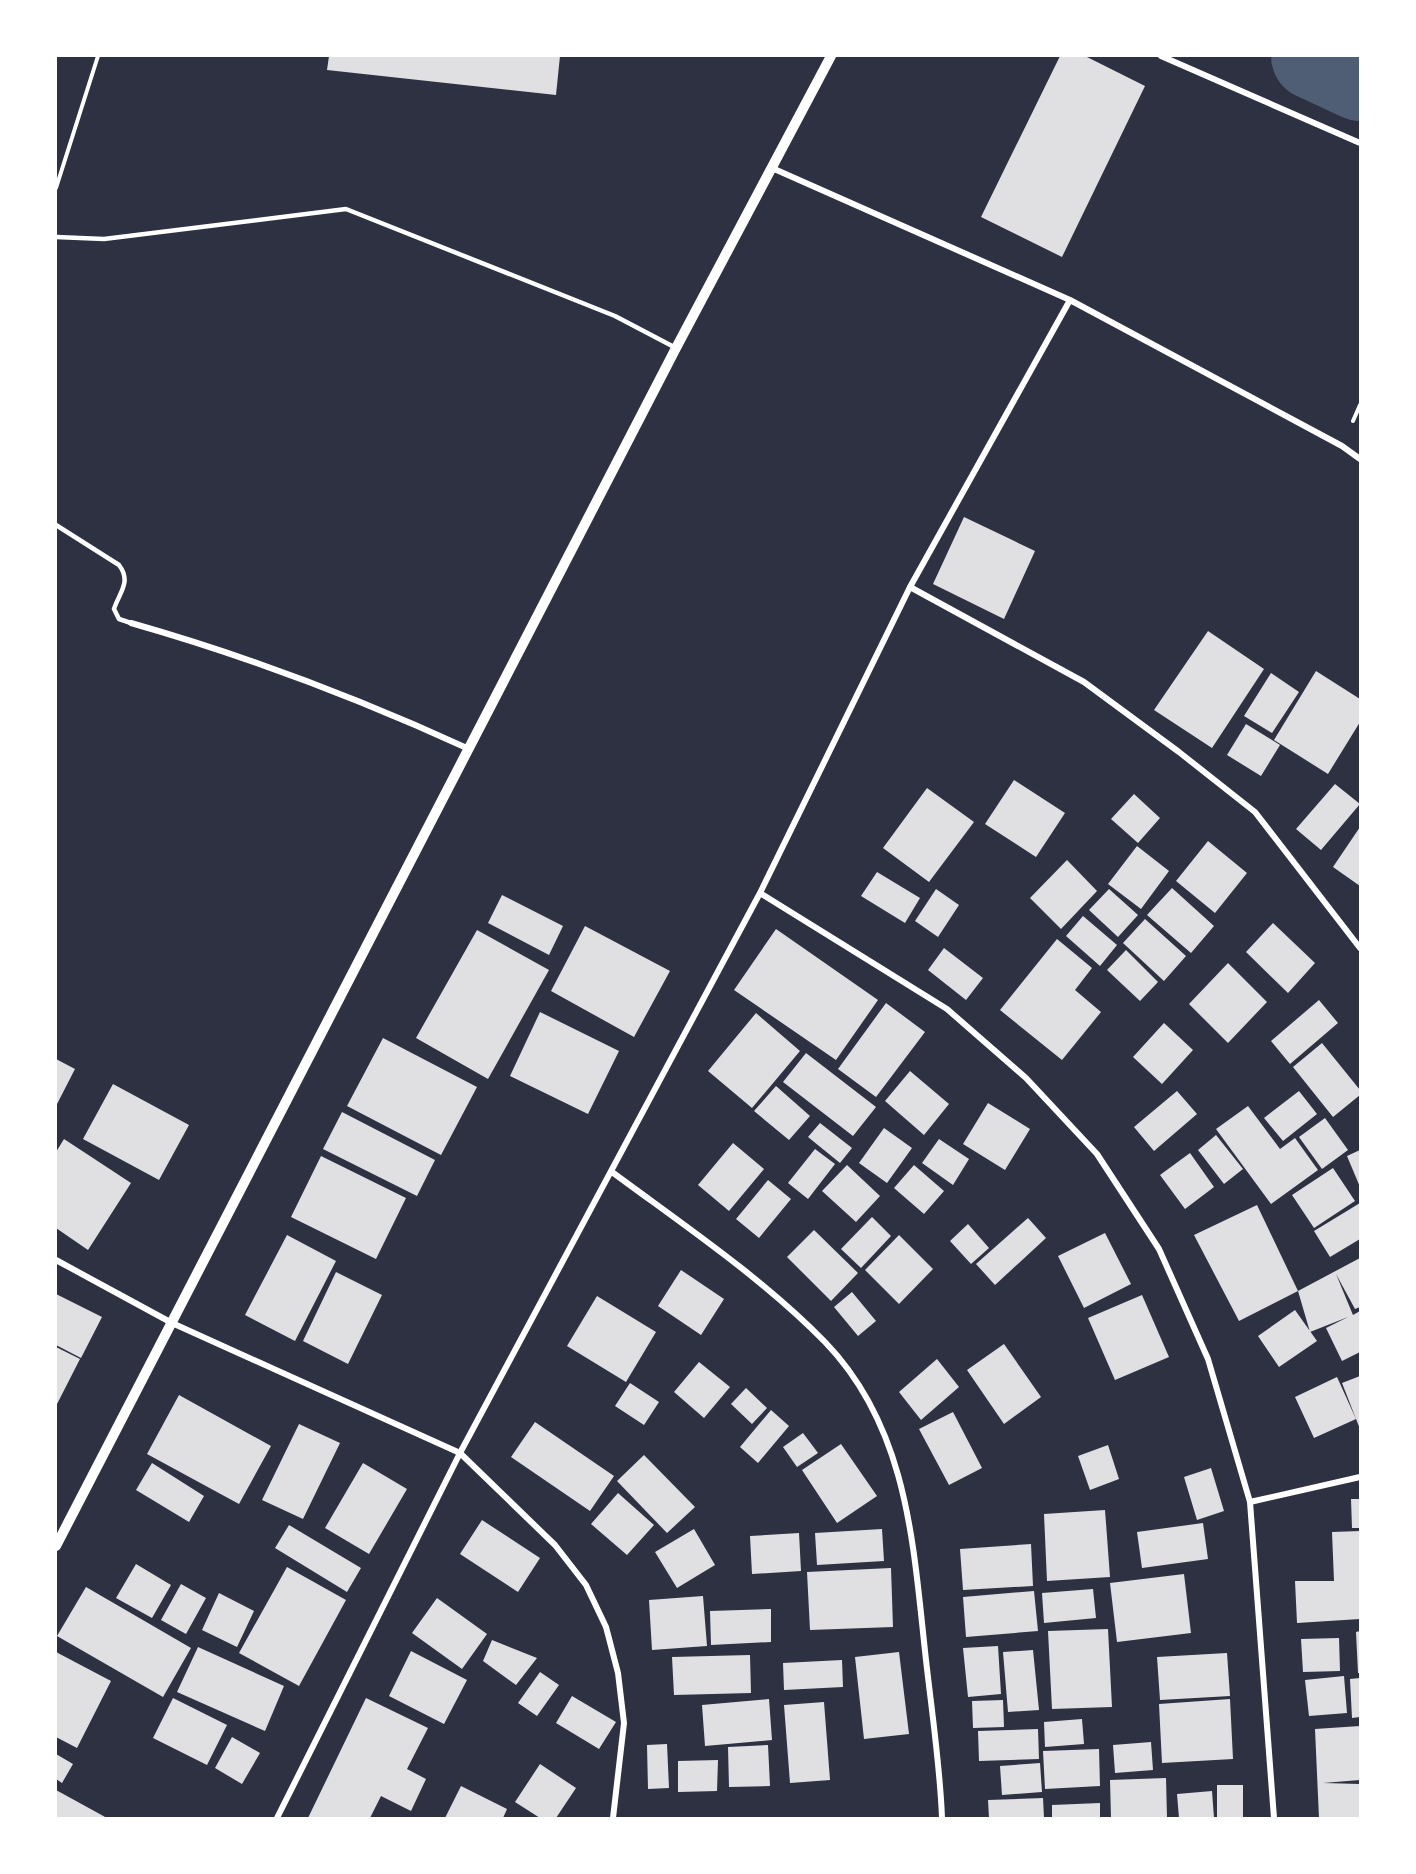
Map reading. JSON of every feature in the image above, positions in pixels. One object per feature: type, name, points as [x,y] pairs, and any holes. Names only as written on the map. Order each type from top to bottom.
[{"type":"street","points":[[56,1546],[676,348],[831,56]]},
{"type":"street","points":[[1161,56],[1360,143]]},
{"type":"street","points":[[772,168],[1070,300],[1332,440],[1360,459]]},
{"type":"street","points":[[277,1818],[460,1453],[760,893],[910,587],[1070,300]]},
{"type":"street","points":[[910,587],[1084,681],[1255,812],[1360,948]]},
{"type":"street","points":[[131,623],[259,664],[393,715],[470,749]]},
{"type":"street","points":[[760,893],[947,1009],[1026,1078],[1097,1154],[1159,1249],[1208,1359],[1250,1502],[1274,1818]]},
{"type":"street","points":[[612,1172],[745,1269],[826,1343],[856,1383],[881,1427],[900,1474],[912,1535],[942,1818]]},
{"type":"street","points":[[56,1260],[172,1323],[460,1453],[555,1545],[586,1585],[606,1627],[618,1673],[624,1723],[614,1818]]},
{"type":"street","points":[[1250,1502],[1360,1478]]},
{"type":"lane","points":[[56,237],[104,239],[346,209],[615,316],[676,348]]},
{"type":"lane","points":[[56,525],[119,565],[124,573],[124,588],[114,609],[119,619],[131,623]]},
{"type":"path","points":[[56,188],[98,56]]},
{"type":"building","points":[[329,56],[560,56],[556,95],[327,70]]},
{"type":"building","points":[[1060,56],[1085,56],[1145,86],[1062,257],[981,217]]},
{"type":"building","points":[[964,517],[1035,551],[1004,619],[933,584]]},
{"type":"building","points":[[1208,631],[1264,669],[1212,748],[1154,710]]},
{"type":"building","points":[[1316,671],[1360,699],[1360,722],[1328,774],[1274,740]]},
{"type":"building","points":[[1271,673],[1299,692],[1272,733],[1244,716]]},
{"type":"building","points":[[1246,724],[1280,745],[1261,776],[1227,755]]},
{"type":"building","points":[[1014,780],[1065,813],[1036,857],[985,824]]},
{"type":"building","points":[[1335,784],[1360,804],[1321,850],[1296,829]]},
{"type":"building","points":[[927,788],[974,822],[929,882],[883,848]]},
{"type":"building","points":[[1134,794],[1160,818],[1138,843],[1111,819]]},
{"type":"building","points":[[1360,827],[1360,886],[1333,867]]},
{"type":"building","points":[[1208,841],[1247,873],[1215,913],[1176,881]]},
{"type":"building","points":[[1137,846],[1169,871],[1141,909],[1108,884]]},
{"type":"building","points":[[1067,860],[1097,891],[1061,929],[1030,898]]},
{"type":"building","points":[[877,872],[920,898],[905,923],[861,896]]},
{"type":"building","points":[[1172,888],[1214,926],[1191,953],[1147,915]]},
{"type":"building","points":[[936,889],[959,905],[938,937],[915,921]]},
{"type":"building","points":[[1109,889],[1138,915],[1118,937],[1089,910]]},
{"type":"building","points":[[502,895],[563,926],[549,955],[488,923]]},
{"type":"building","points":[[1083,916],[1117,945],[1100,966],[1066,936]]},
{"type":"building","points":[[1145,919],[1186,956],[1164,981],[1123,943]]},
{"type":"building","points":[[1273,923],[1315,963],[1288,993],[1246,952]]},
{"type":"building","points":[[585,926],[670,971],[634,1037],[551,991]]},
{"type":"building","points":[[776,929],[878,1000],[836,1060],[734,990]]},
{"type":"building","points":[[477,930],[549,970],[488,1079],[416,1038]]},
{"type":"building","points":[[1057,939],[1092,968],[1075,990],[1101,1012],[1062,1060],[1000,1010]]},
{"type":"building","points":[[944,948],[983,978],[966,1000],[928,970]]},
{"type":"building","points":[[1126,950],[1158,982],[1140,1001],[1107,970]]},
{"type":"building","points":[[1228,963],[1267,1002],[1228,1043],[1189,1004]]},
{"type":"building","points":[[1319,1000],[1338,1023],[1290,1064],[1271,1041]]},
{"type":"building","points":[[886,1003],[925,1032],[876,1097],[838,1069]]},
{"type":"building","points":[[540,1012],[619,1051],[588,1114],[510,1076]]},
{"type":"building","points":[[756,1013],[800,1051],[752,1108],[708,1071]]},
{"type":"building","points":[[1164,1023],[1193,1050],[1162,1084],[1133,1057]]},
{"type":"building","points":[[383,1038],[477,1087],[441,1155],[347,1106]]},
{"type":"building","points":[[1322,1043],[1360,1090],[1360,1095],[1333,1117],[1293,1067]]},
{"type":"building","points":[[806,1053],[876,1107],[853,1136],[783,1082]]},
{"type":"building","points":[[56,1059],[75,1069],[56,1106]]},
{"type":"building","points":[[910,1071],[949,1104],[924,1135],[885,1101]]},
{"type":"building","points":[[113,1084],[189,1125],[159,1180],[83,1139]]},
{"type":"building","points":[[776,1086],[810,1116],[789,1140],[754,1111]]},
{"type":"building","points":[[1177,1091],[1197,1114],[1154,1151],[1134,1127]]},
{"type":"building","points":[[1299,1091],[1317,1114],[1283,1141],[1264,1118]]},
{"type":"building","points":[[988,1103],[1030,1129],[1005,1170],[963,1144]]},
{"type":"building","points":[[1248,1106],[1280,1149],[1295,1138],[1318,1170],[1271,1204],[1216,1129]]},
{"type":"building","points":[[342,1112],[435,1160],[417,1196],[323,1149]]},
{"type":"building","points":[[1325,1118],[1348,1150],[1322,1169],[1299,1137]]},
{"type":"building","points":[[820,1123],[852,1148],[840,1163],[808,1137]]},
{"type":"building","points":[[884,1128],[912,1148],[887,1183],[859,1163]]},
{"type":"building","points":[[1216,1135],[1243,1169],[1224,1184],[1198,1150]]},
{"type":"building","points":[[64,1139],[131,1183],[88,1250],[56,1228],[56,1152]]},
{"type":"building","points":[[939,1139],[969,1159],[953,1185],[922,1163]]},
{"type":"building","points":[[733,1143],[764,1169],[729,1211],[698,1185]]},
{"type":"building","points":[[815,1149],[835,1164],[808,1199],[788,1183]]},
{"type":"building","points":[[1360,1150],[1360,1187],[1347,1156]]},
{"type":"building","points":[[1190,1153],[1214,1187],[1185,1209],[1160,1175]]},
{"type":"building","points":[[321,1156],[406,1198],[376,1259],[291,1217]]},
{"type":"building","points":[[847,1165],[880,1196],[856,1222],[822,1191]]},
{"type":"building","points":[[914,1165],[944,1191],[924,1214],[894,1188]]},
{"type":"building","points":[[1333,1168],[1355,1201],[1314,1228],[1292,1195]]},
{"type":"building","points":[[768,1180],[791,1199],[759,1238],[736,1219]]},
{"type":"building","points":[[1360,1203],[1360,1239],[1330,1257],[1314,1231]]},
{"type":"building","points":[[1257,1205],[1298,1291],[1239,1321],[1194,1235]]},
{"type":"building","points":[[872,1217],[891,1236],[861,1268],[841,1249]]},
{"type":"building","points":[[1028,1218],[1046,1238],[995,1285],[976,1264]]},
{"type":"building","points":[[968,1224],[989,1248],[971,1264],[950,1241]]},
{"type":"building","points":[[814,1230],[858,1273],[831,1301],[787,1257]]},
{"type":"building","points":[[1105,1233],[1131,1284],[1084,1308],[1058,1256]]},
{"type":"building","points":[[287,1235],[336,1261],[295,1341],[245,1315]]},
{"type":"building","points":[[899,1235],[933,1269],[899,1304],[865,1270]]},
{"type":"building","points":[[1360,1258],[1360,1307],[1355,1309],[1336,1274],[1353,1315],[1360,1311],[1360,1352],[1342,1361],[1326,1328],[1348,1317],[1310,1332],[1298,1291]]},
{"type":"building","points":[[681,1270],[724,1299],[701,1335],[658,1306]]},
{"type":"building","points":[[336,1272],[382,1295],[348,1364],[303,1341]]},
{"type":"building","points":[[852,1292],[876,1321],[858,1336],[834,1307]]},
{"type":"building","points":[[56,1294],[102,1317],[81,1358],[56,1345]]},
{"type":"building","points":[[1142,1295],[1169,1357],[1115,1380],[1088,1318]]},
{"type":"building","points":[[597,1296],[656,1332],[626,1382],[567,1346]]},
{"type":"building","points":[[1295,1310],[1317,1341],[1279,1367],[1258,1336]]},
{"type":"building","points":[[1004,1344],[1041,1397],[1004,1424],[967,1370]]},
{"type":"building","points":[[56,1347],[80,1359],[56,1406]]},
{"type":"building","points":[[937,1359],[959,1387],[921,1420],[899,1392]]},
{"type":"building","points":[[699,1362],[730,1387],[704,1418],[674,1392]]},
{"type":"building","points":[[1360,1376],[1360,1429],[1342,1383]]},
{"type":"building","points":[[1337,1377],[1356,1419],[1314,1438],[1295,1397]]},
{"type":"building","points":[[630,1383],[659,1402],[644,1425],[615,1406]]},
{"type":"building","points":[[746,1388],[767,1408],[752,1424],[731,1404]]},
{"type":"building","points":[[179,1395],[271,1446],[239,1504],[147,1454]]},
{"type":"building","points":[[771,1410],[789,1426],[758,1463],[740,1447]]},
{"type":"building","points":[[953,1412],[982,1468],[949,1485],[919,1429]]},
{"type":"building","points":[[535,1422],[614,1476],[590,1511],[511,1457]]},
{"type":"building","points":[[299,1424],[340,1443],[303,1519],[262,1500]]},
{"type":"building","points":[[803,1433],[818,1453],[797,1467],[783,1447]]},
{"type":"building","points":[[841,1444],[877,1496],[837,1523],[802,1470]]},
{"type":"building","points":[[1108,1445],[1119,1479],[1090,1490],[1078,1456]]},
{"type":"building","points":[[644,1455],[695,1507],[667,1533],[617,1481]]},
{"type":"building","points":[[152,1463],[204,1496],[189,1522],[136,1490]]},
{"type":"building","points":[[363,1463],[407,1489],[369,1554],[325,1528]]},
{"type":"building","points":[[1211,1468],[1224,1511],[1197,1520],[1184,1477]]},
{"type":"building","points":[[618,1493],[654,1525],[627,1555],[591,1524]]},
{"type":"building","points":[[1351,1499],[1360,1499],[1360,1528],[1352,1528]]},
{"type":"building","points":[[1105,1510],[1110,1577],[1047,1581],[1044,1514]]},
{"type":"building","points":[[482,1520],[540,1558],[518,1592],[460,1554]]},
{"type":"building","points":[[1203,1523],[1208,1559],[1142,1568],[1137,1532]]},
{"type":"building","points":[[289,1525],[361,1568],[347,1592],[275,1548]]},
{"type":"building","points":[[694,1529],[715,1565],[677,1588],[655,1552]]},
{"type":"building","points":[[882,1529],[884,1561],[817,1565],[815,1533]]},
{"type":"building","points":[[1360,1531],[1360,1619],[1297,1623],[1295,1581],[1334,1581],[1332,1532]]},
{"type":"building","points":[[799,1533],[801,1571],[752,1574],[750,1536]]},
{"type":"building","points":[[1031,1544],[1033,1586],[963,1590],[960,1549]]},
{"type":"building","points":[[136,1564],[171,1585],[152,1618],[116,1598]]},
{"type":"building","points":[[287,1567],[346,1600],[299,1686],[239,1653]]},
{"type":"building","points":[[891,1568],[893,1627],[810,1630],[807,1572]]},
{"type":"building","points":[[1184,1574],[1191,1633],[1117,1642],[1110,1583]]},
{"type":"building","points":[[181,1584],[206,1598],[186,1634],[161,1620]]},
{"type":"building","points":[[86,1587],[191,1648],[163,1697],[57,1636]]},
{"type":"building","points":[[1093,1589],[1096,1618],[1044,1623],[1042,1593]]},
{"type":"building","points":[[1034,1591],[1038,1631],[966,1637],[963,1597]]},
{"type":"building","points":[[219,1593],[254,1611],[237,1647],[202,1630]]},
{"type":"building","points":[[703,1596],[707,1646],[652,1650],[649,1600]]},
{"type":"building","points":[[437,1598],[487,1634],[462,1669],[412,1633]]},
{"type":"building","points":[[771,1609],[771,1642],[711,1645],[710,1611]]},
{"type":"building","points":[[1108,1629],[1112,1707],[1052,1709],[1048,1631]]},
{"type":"building","points":[[1360,1631],[1360,1673],[1358,1673],[1356,1632]]},
{"type":"building","points":[[1339,1638],[1340,1671],[1303,1672],[1301,1639]]},
{"type":"building","points":[[492,1640],[537,1658],[516,1685],[483,1661]]},
{"type":"building","points":[[998,1646],[1001,1694],[968,1697],[963,1648]]},
{"type":"building","points":[[198,1647],[284,1686],[265,1731],[177,1692]]},
{"type":"building","points":[[1033,1650],[1039,1710],[1008,1712],[1003,1652]]},
{"type":"building","points":[[411,1651],[467,1680],[444,1724],[389,1696]]},
{"type":"building","points":[[56,1652],[111,1681],[77,1748],[56,1737]]},
{"type":"building","points":[[899,1652],[909,1734],[864,1739],[855,1657]]},
{"type":"building","points":[[1227,1653],[1230,1696],[1160,1700],[1157,1657]]},
{"type":"building","points":[[750,1655],[751,1693],[674,1695],[672,1657]]},
{"type":"building","points":[[842,1660],[843,1687],[784,1690],[783,1663]]},
{"type":"building","points":[[540,1672],[559,1685],[537,1716],[518,1703]]},
{"type":"building","points":[[1344,1676],[1347,1713],[1309,1716],[1305,1680]]},
{"type":"building","points":[[1360,1678],[1360,1717],[1352,1718],[1350,1679]]},
{"type":"building","points":[[572,1696],[616,1722],[599,1749],[556,1723]]},
{"type":"building","points":[[173,1698],[227,1725],[207,1765],[153,1738]]},
{"type":"building","points":[[366,1698],[428,1728],[407,1769],[426,1779],[411,1811],[381,1796],[370,1818],[308,1818]]},
{"type":"building","points":[[769,1699],[772,1740],[705,1746],[702,1705]]},
{"type":"building","points":[[1230,1699],[1233,1759],[1162,1763],[1159,1704]]},
{"type":"building","points":[[1003,1700],[1004,1727],[973,1728],[972,1701]]},
{"type":"building","points":[[824,1702],[830,1780],[790,1783],[784,1705]]},
{"type":"building","points":[[1082,1719],[1084,1744],[1045,1747],[1044,1722]]},
{"type":"building","points":[[1360,1726],[1360,1780],[1323,1783],[1360,1784],[1360,1818],[1319,1818],[1315,1729]]},
{"type":"building","points":[[1038,1729],[1039,1759],[979,1761],[978,1731]]},
{"type":"building","points":[[232,1737],[260,1753],[242,1784],[215,1768]]},
{"type":"building","points":[[1151,1742],[1153,1770],[1115,1773],[1113,1745]]},
{"type":"building","points":[[667,1744],[669,1788],[648,1789],[647,1745]]},
{"type":"building","points":[[768,1745],[770,1786],[729,1787],[728,1747]]},
{"type":"building","points":[[1099,1749],[1100,1786],[1045,1789],[1043,1751]]},
{"type":"building","points":[[56,1754],[73,1764],[62,1783],[56,1779]]},
{"type":"building","points":[[718,1760],[717,1791],[678,1792],[678,1761]]},
{"type":"building","points":[[1040,1763],[1042,1792],[1002,1795],[1000,1766]]},
{"type":"building","points":[[540,1764],[576,1788],[556,1818],[540,1818],[515,1802]]},
{"type":"building","points":[[1166,1778],[1167,1818],[1111,1818],[1110,1780]]},
{"type":"building","points":[[1217,1785],[1243,1785],[1243,1818],[1217,1818]]},
{"type":"building","points":[[461,1786],[507,1809],[503,1818],[445,1818]]},
{"type":"building","points":[[56,1790],[107,1818],[56,1818]]},
{"type":"building","points":[[1212,1791],[1214,1818],[1179,1818],[1177,1794]]},
{"type":"building","points":[[1043,1798],[1044,1818],[989,1818],[988,1800]]},
{"type":"building","points":[[1100,1803],[1100,1818],[1052,1818],[1052,1805]]},
{"type":"waterway","points":[[1315,56],[1360,77]]}]
